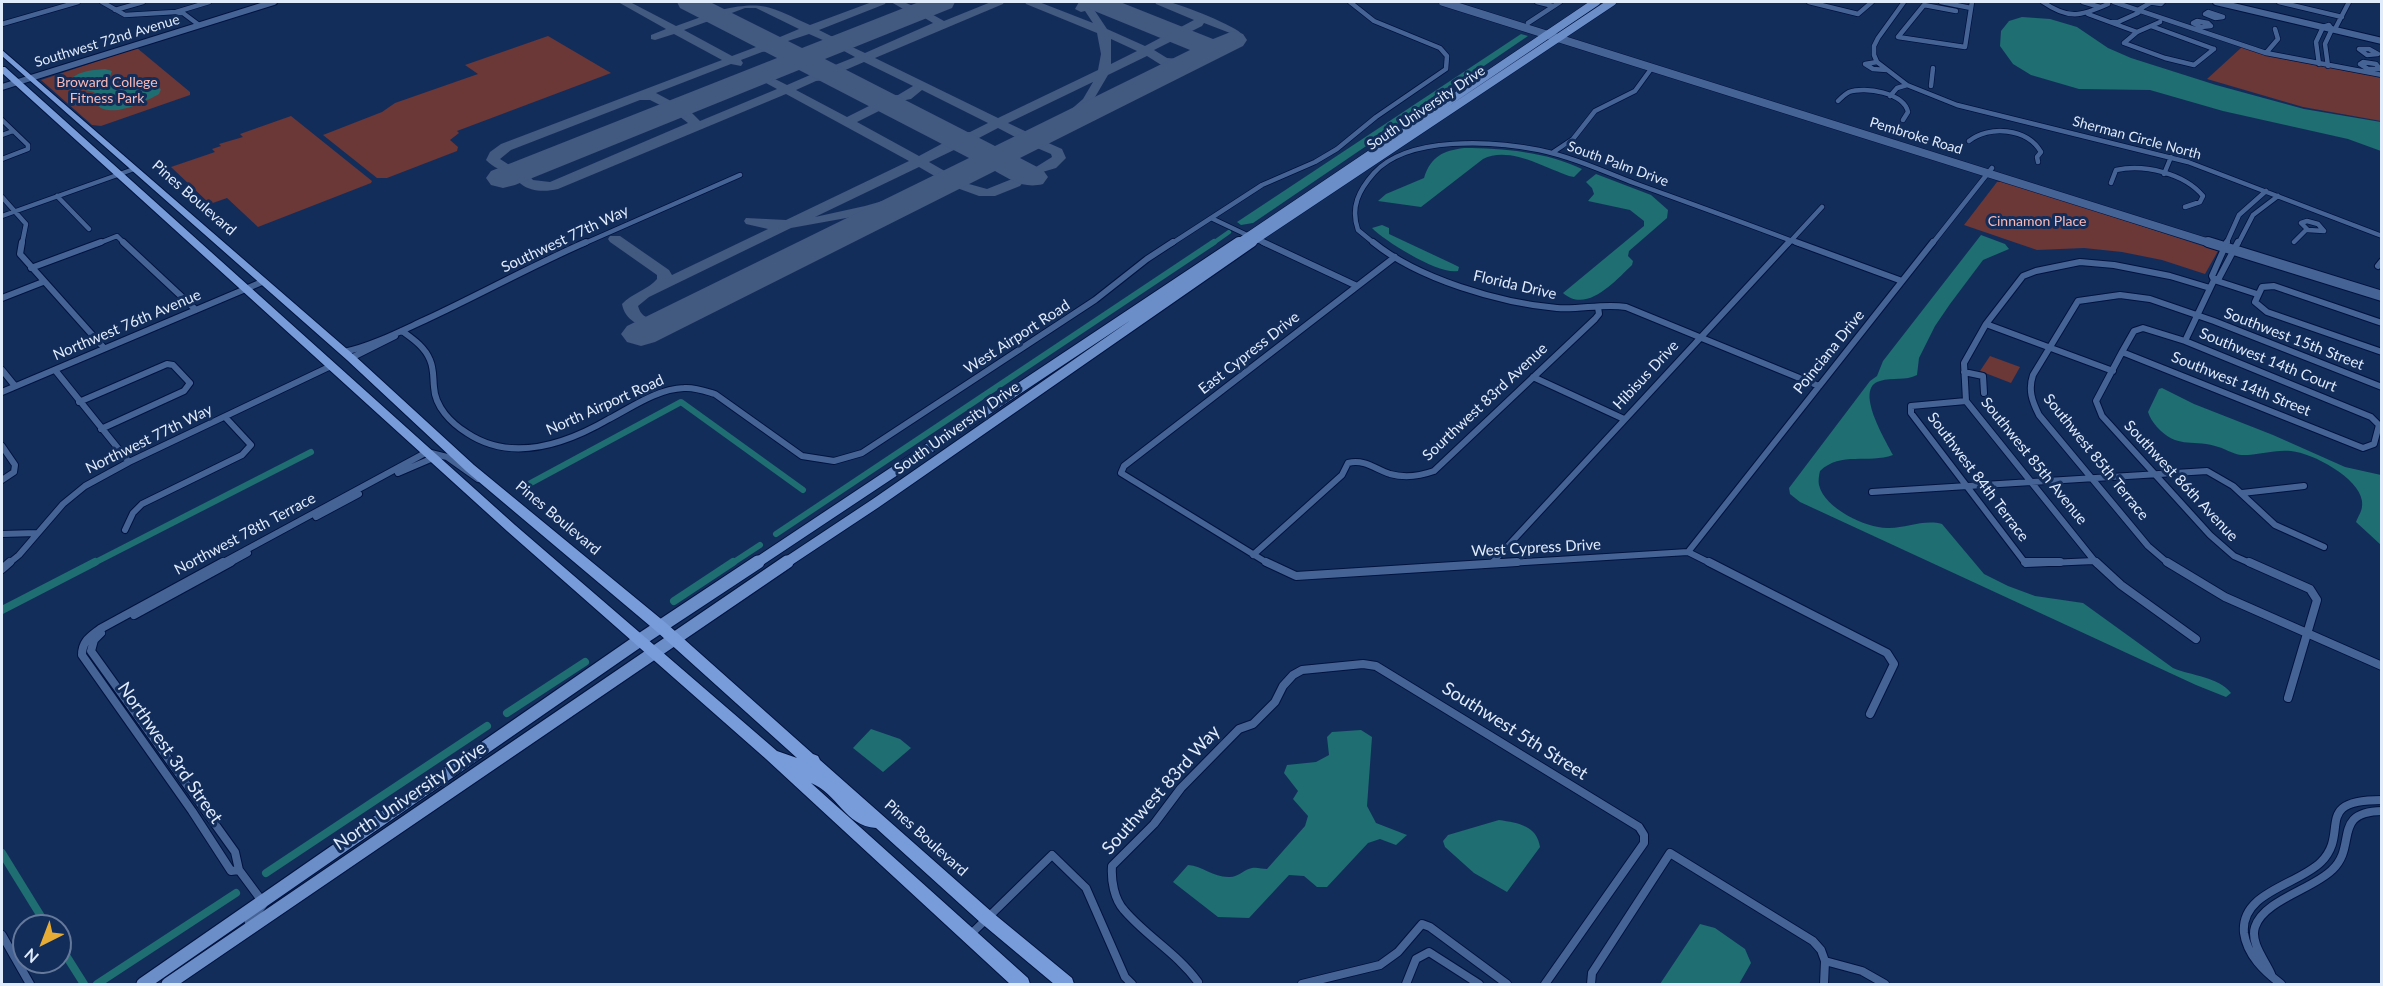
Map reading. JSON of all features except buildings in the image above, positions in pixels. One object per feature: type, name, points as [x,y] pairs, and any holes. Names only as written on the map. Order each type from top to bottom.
[{"type":"highway","name":"Pines Boulevard","points":[[2,52],[347,355],[489,484],[661,627],[813,760],[987,918],[1066,984]]},
{"type":"highway","points":[[2,69],[511,528],[797,778],[1022,984]]},
{"type":"highway","points":[[72,132],[91,130]]},
{"type":"highway","points":[[298,336],[331,357],[347,355]]},
{"type":"highway","points":[[332,366],[341,366],[369,375]]},
{"type":"highway","points":[[470,491],[483,496],[515,521],[529,517]]},
{"type":"highway","points":[[511,528],[527,526],[556,548],[574,555]]},
{"type":"highway","points":[[771,755],[798,764],[813,760]]},
{"type":"highway","points":[[797,778],[806,774],[811,775],[824,782],[865,820],[881,822]]},
{"type":"main road","name":"Pembroke Road","points":[[1443,2],[1651,69],[1849,126]]},
{"type":"main road","name":"Pembroke Road","points":[[1461,2],[2225,244],[2382,291]]},
{"type":"main road","name":"South University Drive","points":[[673,638],[876,502],[1252,237],[1596,2]]},
{"type":"main road","name":"South University Drive","points":[[661,627],[1612,2]]},
{"type":"main road","name":"Pembroke Road","points":[[2236,247],[2382,296]]},
{"type":"main road","name":"North University Drive","points":[[143,984],[661,627]]},
{"type":"main road","name":"North University Drive","points":[[168,984],[673,638]]},
{"type":"street","points":[[2,24],[78,2]]},
{"type":"street","points":[[102,2],[125,15],[183,13],[199,25]]},
{"type":"street","points":[[115,10],[143,2]]},
{"type":"street","points":[[176,12],[209,2]]},
{"type":"street","name":"Southwest 72nd Avenue","points":[[2,87],[274,2]]},
{"type":"street","name":"West Airport Road","points":[[828,461],[847,459],[862,453],[1102,295],[1141,263],[1262,185],[1315,162],[1337,149],[1376,117],[1441,74],[1447,67],[1447,56],[1440,48],[1374,21],[1350,2]]},
{"type":"street","points":[[1538,2],[1553,6]]},
{"type":"street","points":[[1528,23],[1560,2]]},
{"type":"street","points":[[1809,2],[1858,14],[1872,2]]},
{"type":"street","points":[[1887,70],[1877,62],[1874,46],[1904,2]]},
{"type":"street","points":[[1926,2],[1971,9]]},
{"type":"street","points":[[1933,2],[1951,6]]},
{"type":"street","points":[[1941,2],[1971,9]]},
{"type":"street","points":[[1956,11],[1924,4],[1898,37],[1965,47],[1972,2]]},
{"type":"street","points":[[2043,2],[2056,13],[2088,14],[2137,32]]},
{"type":"street","points":[[2082,2],[2100,8]]},
{"type":"street","points":[[2114,2],[2266,53],[2328,66],[2372,71],[2380,68],[2369,63],[2360,64],[2372,71],[2382,75]]},
{"type":"street","points":[[2110,22],[2119,16],[2138,10],[2149,2],[2161,4],[2163,2]]},
{"type":"street","points":[[2216,2],[2330,27]]},
{"type":"street","points":[[2229,2],[2382,40]]},
{"type":"street","points":[[2279,2],[2292,3],[2342,17]]},
{"type":"street","points":[[2319,64],[2316,42],[2342,17],[2349,2]]},
{"type":"street","points":[[2088,14],[2108,4]]},
{"type":"street","points":[[2110,22],[2128,18],[2138,13],[2138,10]]},
{"type":"street","points":[[2119,16],[2128,18]]},
{"type":"street","points":[[2204,22],[2209,17]]},
{"type":"street","points":[[2151,26],[2214,49],[2194,65],[2165,58],[2124,43],[2137,32],[2160,22]]},
{"type":"street","points":[[2194,22],[2204,22],[2211,26],[2196,28],[2194,22]]},
{"type":"street","points":[[2328,66],[2325,44],[2330,27]]},
{"type":"street","points":[[2266,53],[2278,39],[2275,29]]},
{"type":"street","points":[[2367,55],[2369,63]]},
{"type":"street","points":[[1877,62],[1865,64],[1873,69],[1887,70]]},
{"type":"street","points":[[1931,86],[1933,68]]},
{"type":"street","points":[[1552,153],[1573,139],[1595,111],[1631,94],[1651,69]]},
{"type":"street","name":"Sherman Circle North","points":[[1887,70],[1907,85],[1957,105],[2171,157],[2382,236]]},
{"type":"street","points":[[1890,96],[1901,86],[1907,85]]},
{"type":"street","points":[[1838,101],[1850,92],[1863,90],[1890,96],[1905,104],[1908,112],[1903,120]]},
{"type":"street","points":[[2,120],[28,145],[28,149],[2,159]]},
{"type":"street","points":[[2017,135],[2026,122]]},
{"type":"street","points":[[2,135],[13,131]]},
{"type":"street","points":[[1969,141],[1979,134],[1995,132],[2017,135],[2038,145],[2041,152],[2037,157],[2038,162]]},
{"type":"street","name":"South Palm Drive","points":[[1356,221],[1356,202],[1366,181],[1384,165],[1410,153],[1442,145],[1480,143],[1514,145],[1552,153],[1902,281]]},
{"type":"street","points":[[2164,174],[2171,157]]},
{"type":"street","points":[[2111,183],[2116,170],[2126,167],[2164,174],[2191,184],[2201,192],[2203,196],[2200,202],[2185,207]]},
{"type":"street","points":[[2,216],[134,169]]},
{"type":"street","name":"Poinciana Drive","points":[[1688,552],[1990,170]]},
{"type":"street","name":"Southwest 77th Way","points":[[347,355],[388,340],[529,267],[740,175]]},
{"type":"street","points":[[2214,280],[2212,276],[2225,244],[2244,208],[2266,191]]},
{"type":"street","points":[[57,196],[90,229]]},
{"type":"street","points":[[2185,341],[2214,280],[2219,278],[2253,215],[2278,196]]},
{"type":"street","points":[[2,197],[26,224],[20,254],[104,348]]},
{"type":"street","name":"Hibisus Drive","points":[[1492,563],[1822,207]]},
{"type":"street","points":[[2314,223],[2325,215]]},
{"type":"street","points":[[1211,218],[1357,286]]},
{"type":"street","name":"Florida Drive","points":[[1356,221],[1361,234],[1395,257],[1437,276],[1479,291],[1539,306],[1578,309],[1617,305],[1626,307],[1819,386]]},
{"type":"street","points":[[2302,222],[2314,223],[2324,231],[2316,232],[2301,225],[2302,222]]},
{"type":"street","points":[[2294,242],[2307,229]]},
{"type":"street","points":[[31,268],[117,236],[196,310]]},
{"type":"street","name":"East Cypress Drive","points":[[1122,473],[1125,466],[1395,257]]},
{"type":"street","name":"Southwest 85th Avenue","points":[[2196,639],[2121,585],[2094,561],[2034,483],[1966,401],[1964,363],[1986,324],[2023,276],[2059,265],[2080,262],[2114,264],[2170,276],[2210,288]]},
{"type":"street","points":[[2214,280],[2257,294]]},
{"type":"street","points":[[2,298],[43,282]]},
{"type":"street","name":"Northwest 76th Avenue","points":[[2,392],[262,282]]},
{"type":"street","points":[[2382,323],[2274,286],[2265,285],[2257,294],[2255,302],[2263,310],[2382,352]]},
{"type":"street","name":"Southwest 85th Terrace","points":[[2198,315],[2150,299],[2120,295],[2078,301],[2033,375],[2028,389],[2030,399],[2039,415],[2148,546],[2167,564],[2205,588],[2307,636],[2382,666]]},
{"type":"street","name":"Sourthwest 83rd Avenue","points":[[1253,555],[1342,475],[1343,468],[1348,463],[1361,460],[1396,475],[1418,475],[1434,471],[1599,314],[1598,307]]},
{"type":"street","points":[[1578,309],[1587,317],[1587,325]]},
{"type":"street","name":"Southwest 15th Street","points":[[2198,315],[2382,387]]},
{"type":"street","points":[[1986,324],[2113,371]]},
{"type":"street","name":"Southwest 86th Avenue","points":[[2153,330],[2143,328],[2134,331],[2096,401],[2102,416],[2210,535],[2234,556],[2310,589],[2317,600],[2288,698]]},
{"type":"street","name":"Southwest 14th Court","points":[[2153,330],[2333,400],[2371,417],[2379,425],[2371,447],[2363,448],[2349,444]]},
{"type":"street","name":"North Airport Road","points":[[402,331],[424,348],[432,363],[434,394],[442,411],[472,437],[497,447],[518,449],[554,444],[592,428],[659,393],[688,387],[705,389],[715,394],[802,456],[828,461]]},
{"type":"street","name":"Southwest 14th Street","points":[[2122,352],[2300,422],[2349,444]]},
{"type":"street","points":[[79,402],[167,364],[173,365],[190,383],[184,391],[101,429]]},
{"type":"street","name":"Northwest 77th Way","points":[[2,569],[19,555],[63,504],[85,486],[129,462],[332,366]]},
{"type":"street","points":[[2,370],[15,386]]},
{"type":"street","points":[[55,370],[129,462]]},
{"type":"street","points":[[1964,372],[1983,376],[1984,393]]},
{"type":"street","points":[[1533,377],[1624,419]]},
{"type":"street","name":"Southwest 84th Terrace","points":[[1966,401],[1911,406],[1911,413],[2026,564],[2094,561]]},
{"type":"street","points":[[125,530],[142,504],[242,455],[249,449],[251,445],[225,417]]},
{"type":"street","points":[[2,446],[15,465],[14,472],[2,480]]},
{"type":"street","points":[[430,455],[438,452],[444,454],[463,471],[489,484]]},
{"type":"street","name":"Northwest 78th Terrace","points":[[92,643],[108,628],[430,455]]},
{"type":"street","name":"Northwest 78th Terrace","points":[[82,647],[100,629],[156,597],[430,455]]},
{"type":"street","points":[[1872,492],[2157,476],[2207,471],[2227,480],[2267,519],[2289,534],[2324,546]]},
{"type":"street","name":"West Cypress Drive","points":[[1122,473],[1281,571],[1303,576],[1688,552]]},
{"type":"street","points":[[2242,494],[2304,486]]},
{"type":"street","points":[[2,534],[37,533]]},
{"type":"street","points":[[1688,552],[1893,658],[1894,664],[1870,714]]},
{"type":"street","name":"Northwest 3rd Street","points":[[92,643],[91,651],[235,852],[239,870],[262,901]]},
{"type":"street","name":"Northwest 3rd Street","points":[[82,647],[82,656],[231,870],[239,870]]},
{"type":"street","name":"Southwest 5th Street","points":[[1363,664],[1376,666],[1472,723],[1639,827],[1644,835],[1644,843],[1545,984]]},
{"type":"street","name":"Southwest 83rd Way","points":[[1198,984],[1185,964],[1122,909],[1111,881],[1112,866],[1154,824],[1180,788],[1239,729],[1253,724],[1275,702],[1283,686],[1293,675],[1302,670],[1363,664]]},
{"type":"street","points":[[2281,984],[2255,960],[2244,935],[2243,919],[2249,909],[2314,867],[2328,852],[2337,813],[2343,807],[2357,800],[2382,800]]},
{"type":"street","points":[[2343,807],[2355,816]]},
{"type":"street","points":[[2271,977],[2254,937],[2256,925],[2267,911],[2325,877],[2337,866],[2348,827],[2355,816],[2368,811],[2382,811]]},
{"type":"street","points":[[1591,984],[1592,973],[1670,853],[1813,940],[1821,950],[1825,961],[1824,984]]},
{"type":"street","points":[[968,937],[1052,855],[1079,878],[1086,888],[1125,977],[1132,984]]},
{"type":"street","points":[[2314,867],[2325,877]]},
{"type":"street","name":"North University Drive","points":[[159,984],[250,921],[263,905],[262,901]]},
{"type":"street","points":[[1302,984],[1380,965],[1398,952],[1422,924],[1430,927],[1507,984]]},
{"type":"street","points":[[2,935],[30,984]]},
{"type":"street","points":[[2244,935],[2254,937]]},
{"type":"street","points":[[1406,984],[1415,960],[1424,952],[1429,952],[1479,984]]},
{"type":"street","points":[[1825,961],[1862,971],[1885,984]]},
{"type":"green space","points":[[548,36],[611,73],[457,131],[459,133],[450,140],[458,147],[457,151],[387,178],[377,178],[323,135],[382,112],[395,103],[478,74],[465,65]]},
{"type":"green space","points":[[2242,47],[2285,59],[2381,77],[2381,121],[2303,107],[2207,79]]},
{"type":"green space","name":"Broward College Fitness Park","points":[[137,48],[190,92],[190,95],[101,126],[92,125],[41,80]]},
{"type":"green space","points":[[291,116],[372,181],[371,183],[258,227],[227,198],[210,204],[171,167],[215,152],[212,149],[221,146],[219,144],[243,137],[240,134]]},
{"type":"green space","name":"Cinnamon Place","points":[[1997,182],[2006,182],[2218,251],[2205,274],[2162,260],[2122,252],[2084,248],[2037,250],[1964,225]]},
{"type":"green space","points":[[1990,356],[2020,367],[2011,383],[1980,371]]},
{"type":"shaded area","points":[[2022,17],[2050,19],[2077,27],[2108,48],[2131,58],[2216,85],[2304,109],[2381,122],[2381,151],[2348,139],[2223,111],[2150,90],[2079,89],[2031,75],[2013,64],[2000,46],[2001,31],[2009,21]]},
{"type":"shaded area","points":[[1521,34],[1528,36],[1253,223],[1241,225],[1237,222]]},
{"type":"shaded area","points":[[105,69],[112,71],[108,82],[111,86],[145,83],[161,89],[159,94],[128,108],[111,110],[97,105],[99,101],[94,92],[68,86],[67,83],[79,74]]},
{"type":"shaded area","points":[[1464,148],[1524,152],[1568,163],[1582,169],[1574,177],[1515,156],[1493,156],[1483,159],[1421,207],[1378,201],[1386,194],[1424,178],[1430,164],[1439,156]]},
{"type":"shaded area","points":[[1596,174],[1651,195],[1668,210],[1667,218],[1629,251],[1628,256],[1633,261],[1632,265],[1600,293],[1582,300],[1563,293],[1644,226],[1644,221],[1630,210],[1588,201],[1594,194],[1586,182]]},
{"type":"shaded area","points":[[1382,225],[1389,228],[1389,234],[1459,267],[1458,271],[1439,268],[1400,249],[1372,228]]},
{"type":"shaded area","points":[[1981,235],[2005,244],[2009,249],[1983,260],[1950,304],[1935,326],[1919,358],[1917,375],[1880,381],[1873,386],[1870,404],[1893,455],[1837,461],[1828,465],[1819,474],[1822,493],[1837,509],[1868,525],[1894,528],[1928,523],[1942,524],[1984,574],[2035,596],[2083,603],[2173,668],[2220,683],[2231,693],[2226,697],[1800,502],[1790,494],[1789,488],[1870,381],[1877,376],[1883,361]]},
{"type":"shaded area","points":[[2162,388],[2194,404],[2273,435],[2345,467],[2381,475],[2381,545],[2356,522],[2362,501],[2353,484],[2334,468],[2311,456],[2291,451],[2241,455],[2206,444],[2178,441],[2164,434],[2148,412],[2159,389]]},
{"type":"shaded area","points":[[871,729],[900,739],[911,748],[883,772],[853,748]]},
{"type":"shaded area","points":[[1361,730],[1372,737],[1367,806],[1376,823],[1407,835],[1396,845],[1380,839],[1368,843],[1327,887],[1317,887],[1304,876],[1289,875],[1249,918],[1218,917],[1173,882],[1188,865],[1224,877],[1233,877],[1252,868],[1267,869],[1305,826],[1308,816],[1293,799],[1298,791],[1284,773],[1287,765],[1316,762],[1329,755],[1327,737],[1332,732]]},
{"type":"shaded area","points":[[1499,820],[1520,824],[1531,830],[1540,847],[1507,892],[1474,873],[1445,847],[1443,841],[1448,835]]},
{"type":"shaded area","points":[[1700,924],[1715,928],[1745,949],[1751,963],[1739,984],[1660,984]]},
{"type":"waterway","points":[[1212,244],[1229,232]]},
{"type":"waterway","points":[[776,534],[1214,242]]},
{"type":"waterway","points":[[529,484],[681,402],[803,490]]},
{"type":"waterway","points":[[92,564],[311,452]]},
{"type":"waterway","points":[[731,564],[760,545]]},
{"type":"waterway","points":[[2,610],[95,562]]},
{"type":"waterway","points":[[674,601],[733,562]]},
{"type":"waterway","points":[[507,713],[585,662]]},
{"type":"waterway","points":[[266,873],[487,726]]},
{"type":"waterway","points":[[2,853],[40,914]]},
{"type":"waterway","points":[[97,984],[236,893]]},
{"type":"waterway","points":[[72,965],[84,984]]},
{"type":"taxiway","points":[[623,2],[675,30]]},
{"type":"taxiway","points":[[752,2],[758,5]]},
{"type":"taxiway","points":[[809,29],[881,2]]},
{"type":"taxiway","points":[[896,2],[911,9],[908,15],[924,14],[938,20],[939,24],[935,28]]},
{"type":"taxiway","points":[[865,57],[999,2]]},
{"type":"taxiway","points":[[1030,2],[1102,31]]},
{"type":"taxiway","points":[[1081,9],[1085,5],[1084,2],[1097,19],[1102,31]]},
{"type":"taxiway","points":[[1160,2],[1196,16]]},
{"type":"taxiway","points":[[675,30],[705,19],[722,18],[724,12],[744,5],[758,5]]},
{"type":"taxiway","points":[[758,5],[809,29]]},
{"type":"taxiway","points":[[1146,51],[1198,24],[1200,20],[1196,16]]},
{"type":"taxiway","points":[[1196,16],[1234,31],[1237,35],[1233,40]]},
{"type":"taxiway","points":[[731,60],[760,49],[779,47],[779,43],[784,39],[809,29]]},
{"type":"taxiway","points":[[809,29],[829,39],[847,40],[843,44],[846,48],[865,57]]},
{"type":"taxiway","points":[[655,37],[675,30]]},
{"type":"taxiway","points":[[675,30],[731,60]]},
{"type":"taxiway","points":[[1102,31],[1146,51]]},
{"type":"taxiway","points":[[1102,31],[1107,54],[1103,73]]},
{"type":"taxiway","points":[[1103,73],[1146,51]]},
{"type":"taxiway","points":[[1146,51],[1174,69]]},
{"type":"taxiway","points":[[786,89],[814,78],[834,76],[834,72],[839,68],[865,57]]},
{"type":"taxiway","points":[[865,57],[917,83]]},
{"type":"taxiway","points":[[1168,61],[1181,63],[1193,59]]},
{"type":"taxiway","points":[[638,96],[731,60]]},
{"type":"taxiway","points":[[731,60],[737,63]]},
{"type":"taxiway","points":[[998,123],[1103,73]]},
{"type":"taxiway","points":[[1057,127],[1087,101],[1098,86],[1103,73]]},
{"type":"taxiway","points":[[747,80],[767,79],[786,89]]},
{"type":"taxiway","points":[[852,125],[850,122],[853,119],[879,106],[879,99],[890,100],[912,94],[919,86],[917,83]]},
{"type":"taxiway","points":[[917,83],[998,123]]},
{"type":"taxiway","points":[[689,130],[786,89]]},
{"type":"taxiway","points":[[786,89],[919,161]]},
{"type":"taxiway","points":[[638,96],[652,96],[667,104],[669,108],[664,113],[678,112],[690,117],[695,124],[689,130]]},
{"type":"taxiway","points":[[638,96],[506,147],[495,155],[493,160],[506,169],[518,172],[524,181],[532,185],[553,186],[689,130]]},
{"type":"taxiway","points":[[919,161],[945,177],[941,185],[959,184],[987,193],[1015,183],[1022,176],[1019,171],[1041,170],[1059,158],[1057,152],[1039,144],[1021,145],[1025,140],[1022,135],[998,123]]},
{"type":"taxiway","points":[[919,161],[949,147],[954,141],[952,136],[972,136],[998,123]]},
{"type":"taxiway","points":[[789,224],[919,161]]},
{"type":"taxiway","points":[[789,224],[869,210],[932,189]]},
{"type":"taxiway","points":[[751,221],[767,225],[789,224]]},
{"type":"taxiway","points":[[659,287],[789,224]]},
{"type":"taxiway","points":[[615,239],[664,273],[665,280],[659,287]]},
{"type":"taxiway","points":[[659,287],[630,304],[630,308],[634,315],[645,323],[656,324],[673,319]]},
{"type":"runway","points":[[690,2],[801,59]]},
{"type":"runway","points":[[801,59],[942,2]]},
{"type":"runway","points":[[1097,2],[1214,49]]},
{"type":"runway","points":[[995,158],[1233,40]]},
{"type":"runway","points":[[503,178],[801,59]]},
{"type":"runway","points":[[801,59],[995,158]]},
{"type":"runway","points":[[641,334],[995,158]]},
{"type":"runway","points":[[995,158],[1031,177]]}]
